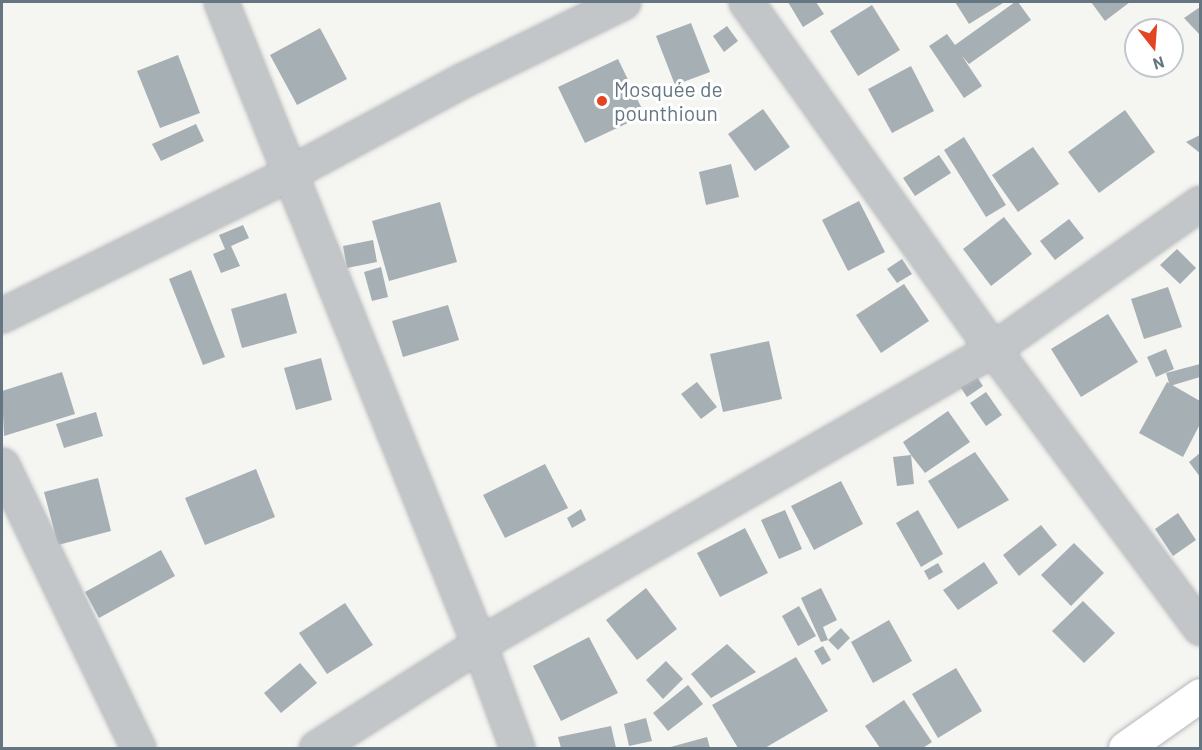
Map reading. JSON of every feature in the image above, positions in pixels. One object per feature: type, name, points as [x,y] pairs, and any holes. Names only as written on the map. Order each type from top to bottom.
[{"type":"highway","points":[[1125,748],[1200,695]]},
{"type":"street","points":[[221,2],[479,644],[517,748]]},
{"type":"street","points":[[2,315],[290,173],[461,81],[623,2]]},
{"type":"street","points":[[746,2],[993,349],[1200,628]]},
{"type":"street","points":[[316,748],[479,644],[993,349],[1200,203]]},
{"type":"street","points":[[2,465],[138,748]]},
{"type":"building","points":[[788,2],[816,2],[824,14],[803,27]]},
{"type":"building","points":[[955,2],[1002,2],[1003,3],[969,24]]},
{"type":"building","points":[[1018,2],[1031,20],[969,64],[962,56],[982,86],[964,98],[929,46],[947,34],[955,45]]},
{"type":"building","points":[[1091,2],[1130,2],[1105,21]]},
{"type":"building","points":[[872,5],[900,50],[858,76],[830,31]]},
{"type":"building","points":[[1200,7],[1200,35],[1184,18]]},
{"type":"building","points":[[691,23],[710,72],[675,85],[656,36]]},
{"type":"building","points":[[727,26],[738,41],[724,52],[713,36]]},
{"type":"building","points":[[320,28],[347,79],[297,105],[270,55]]},
{"type":"building","points":[[178,55],[200,113],[160,128],[137,71]]},
{"type":"building","name":"Mosquée de pounthioun","points":[[618,59],[645,115],[585,143],[558,87]]},
{"type":"building","points":[[911,66],[934,111],[892,133],[868,89]]},
{"type":"building","points":[[763,109],[790,147],[755,171],[728,134]]},
{"type":"building","points":[[1125,110],[1155,152],[1099,193],[1068,152]]},
{"type":"building","points":[[196,124],[204,141],[161,161],[152,144]]},
{"type":"building","points":[[1200,135],[1200,153],[1186,142]]},
{"type":"building","points":[[964,137],[1006,205],[986,217],[944,150]]},
{"type":"building","points":[[1033,147],[1059,184],[1018,212],[992,175]]},
{"type":"building","points":[[939,155],[951,173],[915,196],[903,178]]},
{"type":"building","points":[[731,164],[739,197],[706,205],[699,172]]},
{"type":"building","points":[[859,201],[885,252],[848,271],[822,220]]},
{"type":"building","points":[[440,202],[457,262],[389,281],[372,221]]},
{"type":"building","points":[[1004,217],[1032,254],[991,286],[963,249]]},
{"type":"building","points":[[1069,219],[1084,238],[1055,260],[1040,241]]},
{"type":"building","points":[[243,225],[249,238],[231,246],[240,266],[221,273],[213,254],[225,249],[219,235]]},
{"type":"building","points":[[373,240],[377,262],[347,268],[343,246]]},
{"type":"building","points":[[1177,249],[1196,268],[1180,284],[1160,265]]},
{"type":"building","points":[[902,259],[912,274],[897,283],[887,269]]},
{"type":"building","points":[[381,267],[388,297],[372,301],[364,272]]},
{"type":"building","points":[[191,270],[225,357],[203,365],[169,279]]},
{"type":"building","points":[[904,284],[929,321],[881,353],[856,315]]},
{"type":"building","points":[[1168,287],[1182,327],[1144,339],[1131,299]]},
{"type":"building","points":[[286,293],[297,333],[242,348],[231,309]]},
{"type":"building","points":[[448,305],[459,340],[403,357],[392,321]]},
{"type":"building","points":[[1108,314],[1138,362],[1081,397],[1051,349]]},
{"type":"building","points":[[769,341],[782,399],[723,412],[710,354]]},
{"type":"building","points":[[1166,349],[1174,369],[1156,377],[1147,357]]},
{"type":"building","points":[[321,358],[332,400],[296,410],[284,368]]},
{"type":"building","points":[[1200,364],[1200,377],[1170,386],[1166,373]]},
{"type":"building","points":[[973,371],[983,386],[967,397],[957,382]]},
{"type":"building","points":[[62,372],[75,414],[4,436],[2,391]]},
{"type":"building","points":[[697,382],[717,407],[701,419],[681,394]]},
{"type":"building","points":[[1167,382],[1200,401],[1200,424],[1183,457],[1139,433]]},
{"type":"building","points":[[986,392],[1002,415],[986,426],[970,403]]},
{"type":"building","points":[[948,411],[970,442],[925,473],[903,442]]},
{"type":"building","points":[[96,412],[103,436],[64,448],[56,424]]},
{"type":"building","points":[[975,452],[1009,500],[958,529],[928,481]]},
{"type":"building","points":[[1200,453],[1200,477],[1189,462]]},
{"type":"building","points":[[911,455],[914,484],[897,486],[893,457]]},
{"type":"building","points":[[545,464],[568,508],[505,538],[483,495]]},
{"type":"building","points":[[256,469],[275,517],[205,545],[185,498]]},
{"type":"building","points":[[98,478],[111,531],[58,545],[44,492]]},
{"type":"building","points":[[841,481],[863,524],[814,550],[791,506]]},
{"type":"building","points":[[581,509],[586,520],[572,528],[567,518]]},
{"type":"building","points":[[785,510],[802,549],[779,559],[761,520]]},
{"type":"building","points":[[918,510],[943,554],[921,567],[896,523]]},
{"type":"building","points":[[1178,513],[1196,540],[1173,556],[1155,529]]},
{"type":"building","points":[[1041,525],[1057,545],[1019,576],[1003,555]]},
{"type":"building","points":[[745,528],[768,573],[720,597],[697,553]]},
{"type":"building","points":[[1074,543],[1104,573],[1071,606],[1041,575]]},
{"type":"building","points":[[161,550],[175,576],[99,618],[85,592]]},
{"type":"building","points":[[984,562],[998,583],[958,610],[943,590]]},
{"type":"building","points":[[938,563],[943,572],[929,580],[924,571]]},
{"type":"building","points":[[646,588],[677,629],[637,660],[606,620]]},
{"type":"building","points":[[821,588],[837,620],[823,627],[828,640],[821,642],[801,598]]},
{"type":"building","points":[[1083,601],[1115,633],[1084,663],[1052,631]]},
{"type":"building","points":[[345,603],[373,645],[327,674],[299,633]]},
{"type":"building","points":[[799,606],[816,636],[798,646],[782,616]]},
{"type":"building","points":[[889,620],[912,661],[873,683],[851,642]]},
{"type":"building","points":[[841,628],[850,638],[838,650],[828,640]]},
{"type":"building","points":[[589,637],[618,693],[561,721],[533,666]]},
{"type":"building","points":[[727,644],[756,672],[711,698],[691,674]]},
{"type":"building","points":[[823,646],[831,660],[822,665],[814,651]]},
{"type":"building","points":[[796,657],[828,711],[765,748],[738,748],[712,705]]},
{"type":"building","points":[[666,661],[683,679],[663,699],[646,680]]},
{"type":"building","points":[[300,663],[317,683],[281,713],[264,693]]},
{"type":"building","points":[[956,668],[982,711],[938,738],[912,694]]},
{"type":"building","points":[[688,685],[703,704],[668,731],[653,713]]},
{"type":"building","points":[[904,700],[932,742],[923,748],[880,748],[865,726]]},
{"type":"building","points":[[646,718],[652,741],[629,746],[624,724]]},
{"type":"building","points":[[611,726],[616,748],[561,748],[558,737]]},
{"type":"building","points":[[707,737],[710,748],[667,748]]},
{"type":"place","name":"Mosquée de pounthioun","points":[[602,101]]}]
